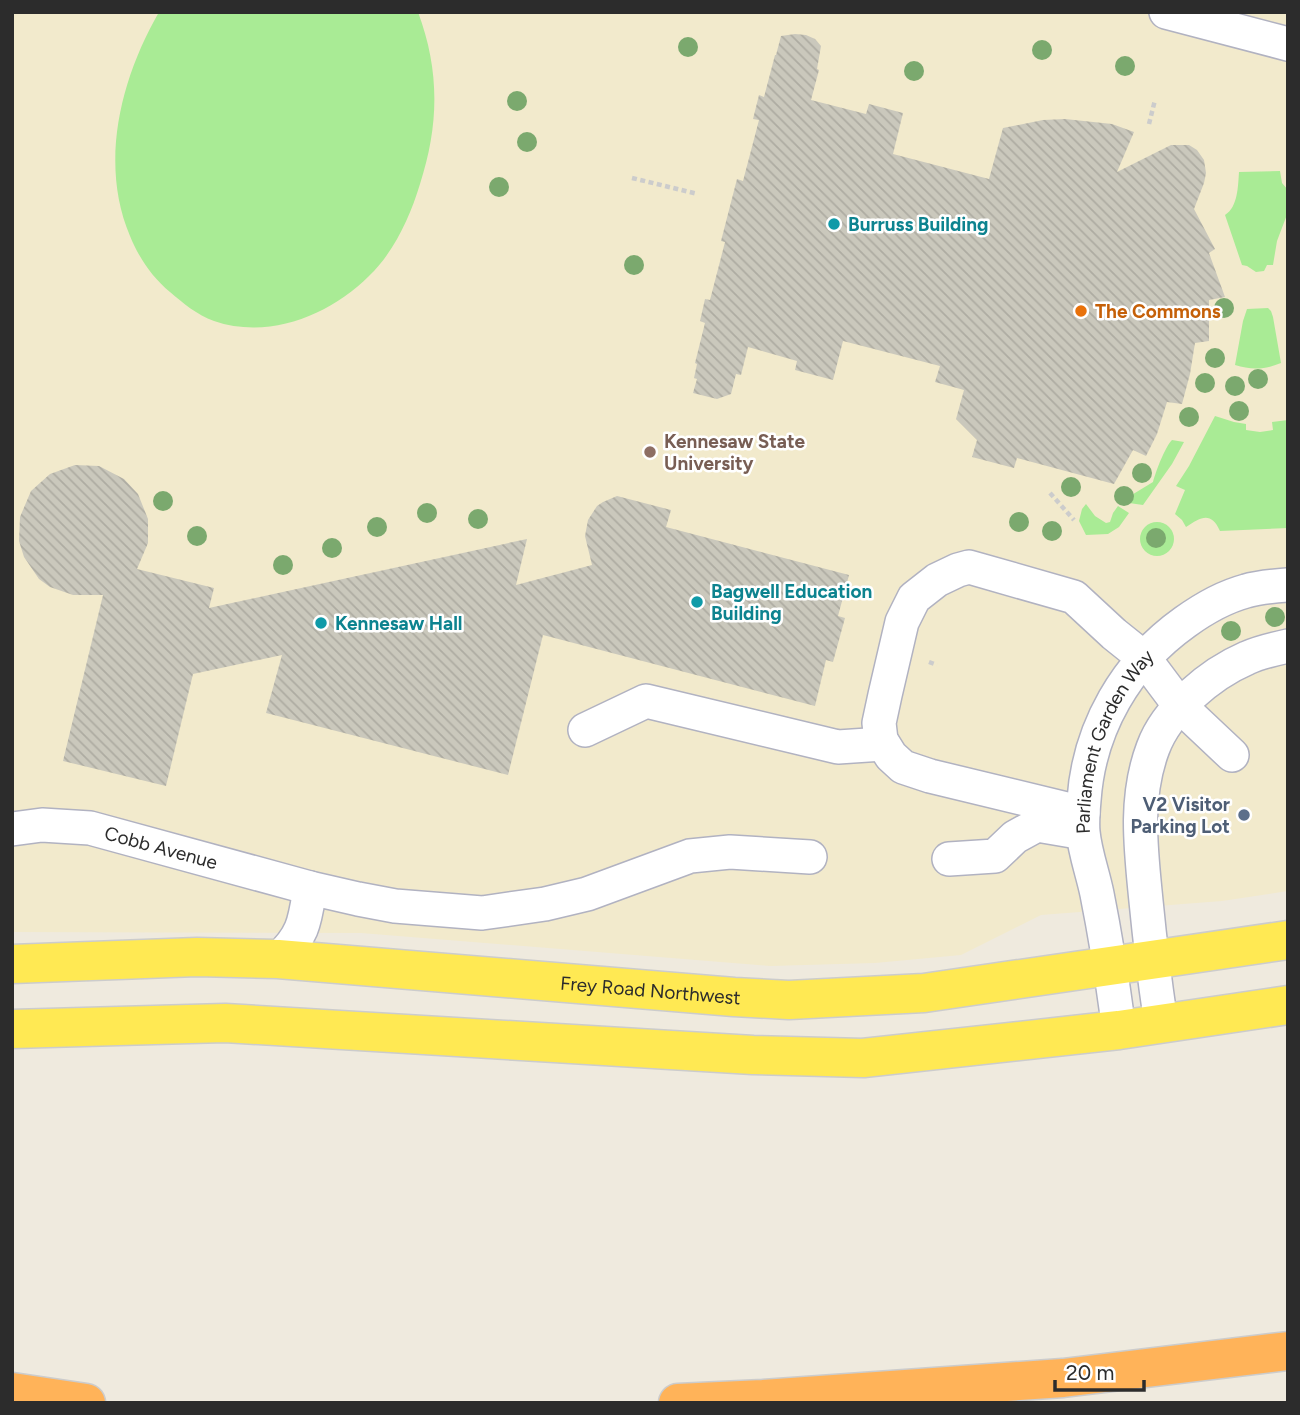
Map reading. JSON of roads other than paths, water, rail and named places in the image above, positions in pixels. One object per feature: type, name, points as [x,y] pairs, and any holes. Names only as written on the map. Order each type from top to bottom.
[{"type":"highway","points":[[678,1403],[777,1399],[1063,1378],[1288,1351]]},
{"type":"highway","points":[[12,1392],[86,1403]]},
{"type":"main road","name":"Frey Road Northwest","points":[[12,964],[197,957],[278,958],[789,1000],[924,993],[1288,940]]},
{"type":"main road","points":[[12,1029],[225,1023],[753,1055],[863,1058],[1119,1030],[1288,1005]]},
{"type":"street","points":[[1166,12],[1288,44]]},
{"type":"street","points":[[1083,823],[903,767],[891,757],[883,744],[879,723],[902,622],[914,598],[937,580],[969,567],[1074,597],[1144,658],[1180,706],[1233,755]]},
{"type":"street","name":"Parliament Garden Way","points":[[1119,1030],[1111,966],[1083,823],[1085,784],[1100,728],[1116,695],[1144,658],[1169,633],[1202,610],[1245,591],[1288,585]]},
{"type":"street","name":"Parliament Garden Way","points":[[1161,1023],[1151,960],[1140,816],[1142,793],[1153,748],[1160,733],[1180,706],[1211,679],[1246,658],[1288,646]]},
{"type":"street","points":[[585,730],[646,701],[838,747],[883,744]]},
{"type":"street","points":[[949,859],[995,856],[1015,837],[1037,825],[1083,823]]},
{"type":"street","name":"Cobb Avenue","points":[[12,830],[42,825],[90,828],[310,888],[395,906],[482,913],[545,904],[587,894],[690,856],[730,852],[810,857]]},
{"type":"street","points":[[278,958],[291,947],[301,932],[310,888]]},
{"type":"place","name":"Burruss Building","points":[[834,224]]},
{"type":"place","name":"The Commons","points":[[1081,311]]},
{"type":"place","name":"Kennesaw State University","points":[[650,452]]},
{"type":"place","name":"Bagwell Education Building","points":[[697,602]]},
{"type":"place","name":"Kennesaw Hall","points":[[321,623]]},
{"type":"place","name":"V2 Visitor Parking Lot","points":[[1244,815]]}]
